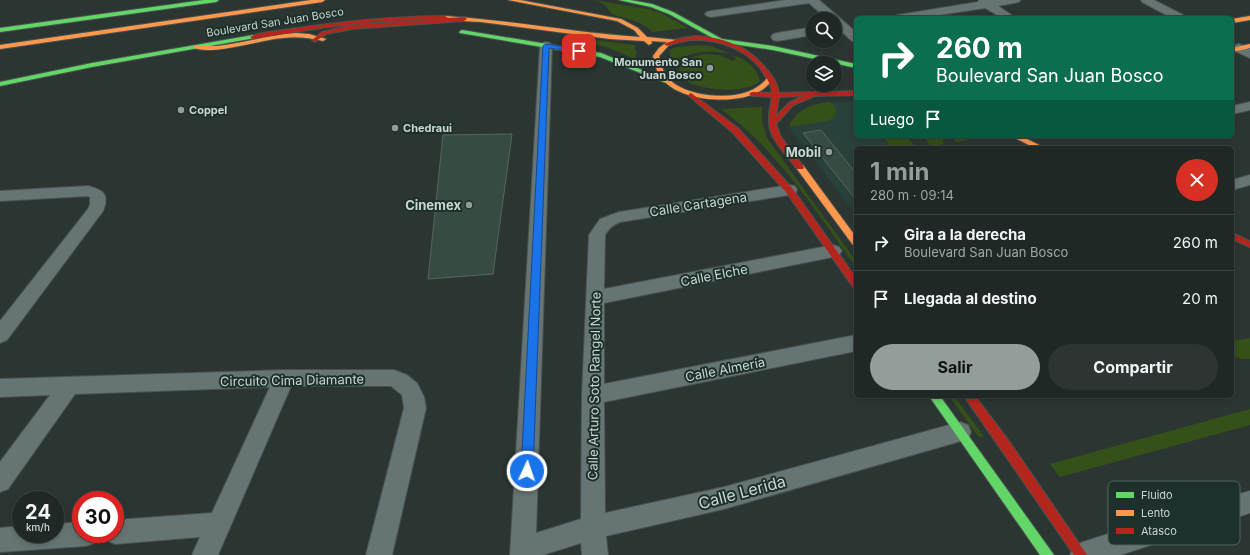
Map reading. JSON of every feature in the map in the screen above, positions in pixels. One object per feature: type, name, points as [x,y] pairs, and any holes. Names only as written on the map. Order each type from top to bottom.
[{"type":"main road","points":[[0,30],[216,0]]},
{"type":"main road","points":[[0,47],[322,0]]},
{"type":"main road","points":[[511,0],[625,22],[636,29],[648,41],[668,82]]},
{"type":"main road","points":[[622,0],[652,6],[670,13],[753,56],[761,64],[770,78],[777,95],[772,116],[772,124],[775,133],[854,240]]},
{"type":"main road","points":[[591,6],[598,16]]},
{"type":"main road","points":[[544,37],[561,28],[573,24],[579,19],[576,12]]},
{"type":"main road","points":[[495,37],[562,39],[578,33],[594,24],[598,16]]},
{"type":"main road","name":"Boulevard San Juan Bosco","points":[[0,84],[113,60],[366,21],[415,17],[500,22],[602,55],[668,82],[688,93]]},
{"type":"main road","points":[[1234,21],[1250,18]]},
{"type":"main road","points":[[196,47],[211,48],[302,35],[318,39],[329,31],[367,26],[464,19]]},
{"type":"main road","name":"Boulevard San Juan Bosco","points":[[198,57],[318,39],[379,32],[432,31]]},
{"type":"main road","name":"Boulevard San Juan Bosco","points":[[455,32],[495,37],[544,37],[578,33],[648,41],[722,41]]},
{"type":"main road","points":[[656,56],[660,49],[665,45],[675,41]]},
{"type":"main road","points":[[722,41],[764,46],[854,66]]},
{"type":"main road","points":[[0,93],[140,66]]},
{"type":"main road","points":[[752,94],[760,91],[767,84],[770,78]]},
{"type":"main road","points":[[688,93],[720,98],[752,94],[777,95],[854,93]]},
{"type":"main road","points":[[688,93],[735,130],[789,190],[854,282]]},
{"type":"main road","points":[[772,124],[791,104],[816,93]]},
{"type":"main road","points":[[1019,138],[1037,146]]},
{"type":"main road","points":[[1234,237],[1250,244]]},
{"type":"main road","points":[[935,398],[1048,555]]},
{"type":"main road","points":[[970,398],[1005,445],[1082,555]]},
{"type":"street","points":[[711,14],[809,0]]},
{"type":"street","points":[[812,0],[825,12]]},
{"type":"street","points":[[909,16],[984,2],[1015,0]]},
{"type":"street","points":[[1146,0],[1177,16]]},
{"type":"street","points":[[984,2],[1007,16]]},
{"type":"street","points":[[842,23],[854,24]]},
{"type":"street","points":[[842,27],[854,36]]},
{"type":"street","points":[[777,37],[806,32]]},
{"type":"street","points":[[523,552],[544,37]]},
{"type":"street","points":[[1240,48],[1250,54]]},
{"type":"street","points":[[1234,110],[1250,106]]},
{"type":"street","points":[[1234,184],[1250,180]]},
{"type":"street","name":"Calle Cartagena","points":[[607,220],[789,190]]},
{"type":"street","points":[[0,196],[88,191],[95,193],[98,197],[98,204],[95,211],[0,335]]},
{"type":"street","name":"Calle Arturo Soto Rangel Norte","points":[[596,555],[593,527],[593,395],[597,235],[601,226],[607,220]]},
{"type":"street","name":"Calle Elche","points":[[595,298],[833,251]]},
{"type":"street","name":"Calle Almería","points":[[593,395],[854,343]]},
{"type":"street","points":[[205,555],[284,378]]},
{"type":"street","name":"Circuito Cima Diamante","points":[[0,388],[68,387],[284,378],[394,378],[406,384],[413,393],[415,408],[379,555]]},
{"type":"street","points":[[0,481],[68,387]]},
{"type":"street","name":"Calle Lerida","points":[[523,552],[593,527],[724,498],[960,432]]},
{"type":"street","points":[[1240,505],[1250,502]]},
{"type":"street","points":[[124,531],[219,524]]},
{"type":"street","points":[[0,540],[72,535]]},
{"type":"street","points":[[1082,555],[1113,545]]},
{"type":"shaded area","points":[[854,101],[854,138],[884,138],[889,146],[854,146],[854,212],[789,127],[796,114],[814,105],[822,103]]},
{"type":"green space","points":[[593,0],[648,9],[661,13],[688,28],[653,32],[639,23],[612,14],[604,4]]},
{"type":"green space","points":[[580,38],[635,45],[635,51],[637,52],[635,59],[607,47],[569,40]]},
{"type":"green space","points":[[699,45],[711,46],[729,53],[693,53],[679,59],[673,64],[670,58],[670,50],[676,47]]},
{"type":"green space","points":[[704,54],[720,55],[733,61],[736,59],[733,56],[742,58],[750,64],[760,81],[746,88],[726,90],[690,83],[678,72],[680,66],[690,58]]},
{"type":"green space","points":[[830,102],[835,107],[836,113],[828,121],[789,127],[796,116],[805,108]]},
{"type":"green space","points":[[762,107],[762,121],[767,138],[854,258],[854,264],[810,203],[778,163],[742,126],[721,109]]},
{"type":"green space","points":[[884,138],[907,138],[915,146],[890,146]]},
{"type":"green space","points":[[927,138],[952,138],[942,140],[944,144],[931,146],[926,140]]},
{"type":"green space","points":[[952,138],[966,138],[968,140],[956,142]]},
{"type":"green space","points":[[1250,338],[1250,359],[1242,359],[1234,356],[1234,341]]},
{"type":"green space","points":[[950,398],[955,398],[983,435],[983,438],[978,436]]},
{"type":"green space","points":[[1250,409],[1250,425],[1060,477],[1050,464]]},
{"type":"building","name":"Mobil","points":[[821,130],[854,171],[854,197],[803,133]]},
{"type":"building","name":"Cinemex","points":[[512,134],[493,274],[428,279],[443,135]]},
{"type":"traffic: fast","points":[[0,30],[216,0]]},
{"type":"traffic: fast","points":[[622,0],[652,6],[671,13],[720,40]]},
{"type":"traffic: fast","points":[[462,32],[601,55],[668,82]]},
{"type":"traffic: fast","points":[[0,84],[92,65],[253,37]]},
{"type":"traffic: fast","points":[[722,41],[773,48],[854,66]]},
{"type":"traffic: fast","points":[[935,398],[1048,555]]},
{"type":"traffic: slow","points":[[0,47],[322,0]]},
{"type":"traffic: slow","points":[[511,0],[619,20],[636,29],[649,43]]},
{"type":"traffic: slow","points":[[445,18],[481,20],[610,37],[675,41]]},
{"type":"traffic: slow","points":[[1234,21],[1250,18]]},
{"type":"traffic: slow","points":[[196,47],[226,47],[268,38],[296,35],[323,39]]},
{"type":"traffic: slow","points":[[667,44],[656,56],[663,76],[675,87],[696,95],[720,98],[742,96],[760,89],[770,78]]},
{"type":"traffic: slow","points":[[1234,50],[1250,46]]},
{"type":"traffic: slow","points":[[1019,138],[1037,146]]},
{"type":"traffic: slow","points":[[800,167],[854,240]]},
{"type":"traffic: jam","points":[[253,37],[373,20],[445,18]]},
{"type":"traffic: jam","points":[[315,40],[324,33],[352,27],[464,19]]},
{"type":"traffic: jam","points":[[667,44],[694,38],[708,39],[722,41],[736,46],[748,53],[758,63],[773,84],[776,95],[772,116],[773,127],[783,146],[800,167]]},
{"type":"traffic: jam","points":[[772,124],[791,104],[816,93]]},
{"type":"traffic: jam","points":[[752,94],[777,95],[854,93]]},
{"type":"traffic: jam","points":[[691,95],[735,130],[789,190],[854,282]]},
{"type":"traffic: jam","points":[[1234,237],[1250,244]]},
{"type":"traffic: jam","points":[[970,398],[1081,555]]},
{"type":"place","name":"Monumento San Juan Bosco","points":[[710,68]]},
{"type":"place","name":"Coppel","points":[[181,110]]},
{"type":"place","name":"Chedraui","points":[[395,128]]},
{"type":"place","name":"Mobil","points":[[829,152]]},
{"type":"place","name":"Cinemex","points":[[469,205]]},
{"type":"route","points":[[527,471],[546,46],[579,51]]}]
